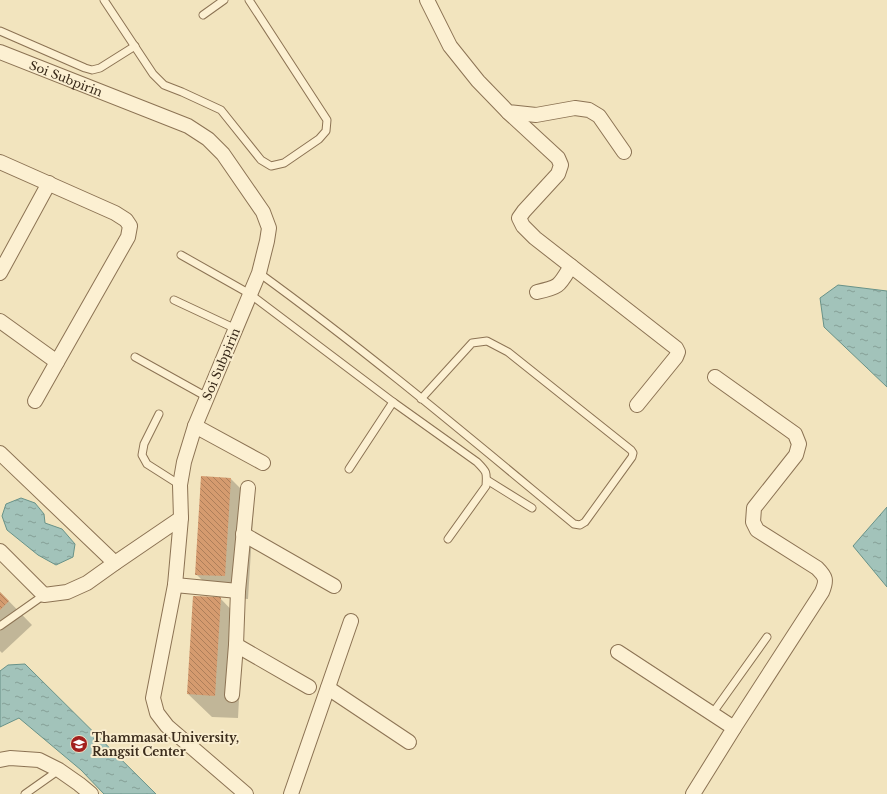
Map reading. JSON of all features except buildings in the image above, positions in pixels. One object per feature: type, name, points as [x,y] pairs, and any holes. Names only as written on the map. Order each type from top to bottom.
[{"type":"street","points":[[428,0],[450,46],[478,81],[508,112],[558,158],[562,165],[558,174],[519,218],[522,226],[535,238],[676,348],[678,352],[676,357],[637,405]]},
{"type":"street","name":"Soi Subpirin","points":[[1,57],[188,126],[208,139],[223,154],[263,212],[269,228],[259,273],[195,426],[184,462],[180,485],[181,518],[176,585],[153,698],[157,713],[167,726],[246,794]]},
{"type":"street","points":[[508,112],[536,115],[575,108],[589,110],[599,116],[624,152]]},
{"type":"street","points":[[0,162],[115,213],[126,220],[130,226],[128,237],[35,401]]},
{"type":"street","points":[[0,272],[49,184]]},
{"type":"street","points":[[537,292],[557,286],[562,282],[571,266]]},
{"type":"street","points":[[0,321],[58,362]]},
{"type":"street","points":[[692,794],[822,592],[826,583],[824,574],[817,568],[757,530],[753,522],[754,508],[796,455],[799,444],[795,434],[715,377]]},
{"type":"street","points":[[195,426],[263,463]]},
{"type":"street","points":[[0,453],[115,563]]},
{"type":"street","points":[[232,695],[238,591],[248,488]]},
{"type":"street","points":[[0,551],[44,595],[67,592],[87,583],[181,518]]},
{"type":"street","points":[[243,534],[334,586]]},
{"type":"street","points":[[176,585],[238,591]]},
{"type":"street","points":[[291,794],[351,621]]},
{"type":"street","points":[[236,644],[309,687]]},
{"type":"street","points":[[618,652],[734,728]]},
{"type":"street","points":[[328,688],[410,742]]},
{"type":"street","points":[[0,760],[10,758],[39,760],[59,770],[91,794]]},
{"type":"lane","points":[[104,0],[153,74],[164,85],[221,110],[261,160],[271,166],[284,163],[319,140],[326,131],[327,120],[249,0]]},
{"type":"lane","points":[[203,15],[224,0]]},
{"type":"lane","points":[[0,31],[92,70],[100,68],[135,46]]},
{"type":"lane","points":[[181,255],[250,294],[394,402],[478,462],[484,469],[487,476],[486,486],[448,539]]},
{"type":"lane","points":[[259,273],[348,340],[574,524],[580,525],[585,522],[632,457],[633,453],[625,445],[508,352],[487,341],[472,343],[421,399]]},
{"type":"lane","points":[[174,300],[236,329]]},
{"type":"lane","points":[[135,357],[207,397]]},
{"type":"lane","points":[[349,469],[394,402]]},
{"type":"lane","points":[[159,414],[144,444],[142,455],[147,464],[180,485]]},
{"type":"lane","points":[[487,480],[532,508]]},
{"type":"lane","points":[[0,626],[44,595]]},
{"type":"lane","points":[[712,714],[767,636]]},
{"type":"lane","points":[[25,794],[59,770]]},
{"type":"water","points":[[838,285],[887,291],[887,387],[824,327],[820,298]]},
{"type":"water","points":[[21,498],[35,503],[44,514],[45,523],[62,529],[75,544],[73,557],[56,565],[38,555],[7,530],[2,516],[6,504]]},
{"type":"water","points":[[887,507],[887,587],[853,546]]},
{"type":"water","points":[[25,664],[156,794],[104,794],[81,770],[19,718],[0,727],[0,671],[8,665]]},
{"type":"place","name":"Thammasat University, Rangsit Center","points":[[79,744]]}]
